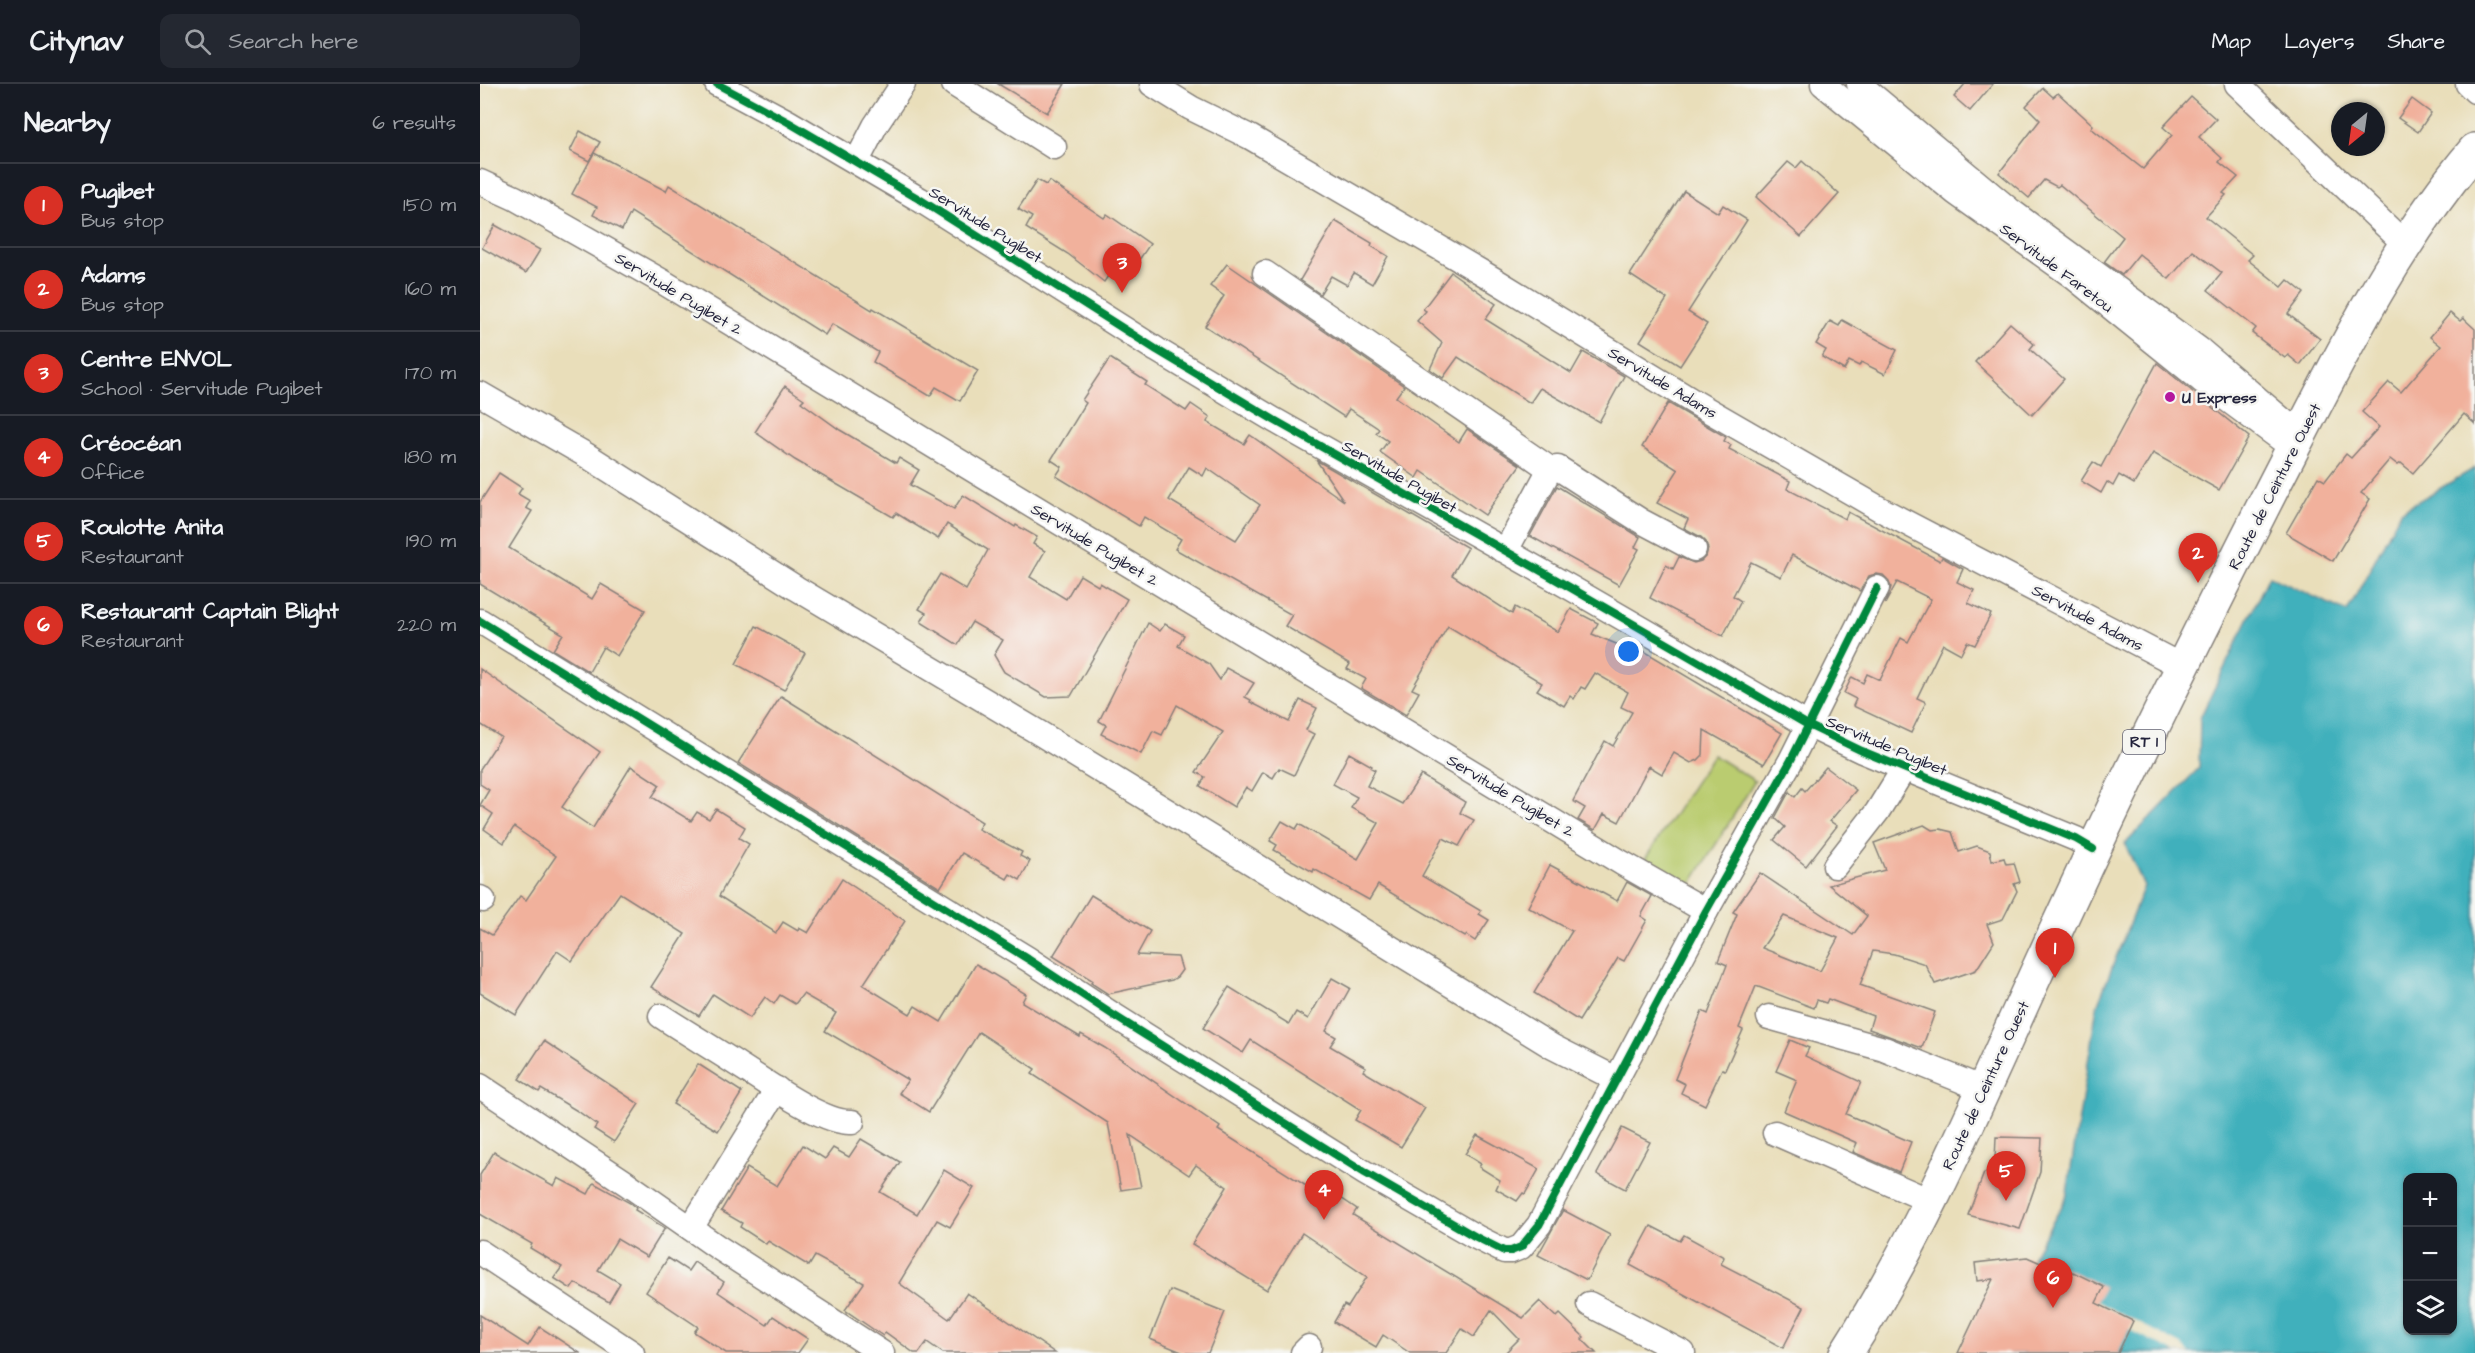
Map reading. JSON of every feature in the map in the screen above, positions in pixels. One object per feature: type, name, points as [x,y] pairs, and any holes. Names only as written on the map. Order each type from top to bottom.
[{"type":"main road","name":"Route de Ceinture Ouest","points":[[1846,1353],[1886,1287],[1930,1201],[2093,849],[2181,666],[2297,441],[2348,344],[2418,224],[2475,150]]},
{"type":"street","name":"Servitude Pugibet","points":[[717,84],[857,161],[1274,420],[1808,725],[1862,751],[2076,839],[2093,849]]},
{"type":"street","points":[[857,161],[875,126],[903,84]]},
{"type":"street","points":[[954,84],[1054,147]]},
{"type":"street","name":"Servitude Adams","points":[[1152,84],[1191,108],[1250,136],[1493,279],[1694,402],[1880,509],[2181,666]]},
{"type":"street","name":"Servitude Faretou","points":[[1822,84],[1956,193],[2071,275],[2201,380],[2297,441]]},
{"type":"street","name":"Servitude Faretou","points":[[1859,84],[1944,153],[1983,189],[2200,350],[2297,441]]},
{"type":"street","points":[[2237,84],[2406,245]]},
{"type":"street","points":[[2468,84],[2475,91]]},
{"type":"street","name":"Servitude Pugibet 2","points":[[480,182],[515,198],[663,282],[1659,886],[1706,911]]},
{"type":"street","points":[[1265,273],[1550,469],[1558,468],[1566,471],[1641,521],[1694,549]]},
{"type":"street","points":[[480,394],[586,455],[796,588],[1036,731],[1553,1047],[1616,1079]]},
{"type":"street","points":[[1501,549],[1510,543],[1550,469]]},
{"type":"street","points":[[480,621],[1028,959],[1365,1173],[1420,1206],[1504,1251],[1521,1247],[1539,1225],[1808,725],[1877,588]]},
{"type":"street","points":[[1834,866],[1877,812],[1905,767]]},
{"type":"street","points":[[661,1016],[777,1089],[822,1114],[842,1122],[852,1122]]},
{"type":"street","points":[[1768,1017],[1884,1049],[1983,1089]]},
{"type":"street","points":[[480,1086],[882,1353]]},
{"type":"street","points":[[691,1228],[777,1089]]},
{"type":"street","points":[[1775,1133],[1930,1201]]},
{"type":"street","points":[[480,1252],[632,1353]]},
{"type":"street","points":[[1589,1304],[1683,1353]]},
{"type":"green space","points":[[1713,755],[1755,781],[1689,888],[1645,859]]},
{"type":"water","points":[[2475,468],[2475,1353],[2011,1353],[2033,1256],[2066,1199],[2097,1006],[2144,886],[2125,844],[2199,768],[2200,718],[2269,576],[2347,612],[2401,511]]},
{"type":"pier","points":[[2031,1267],[2183,1346],[2190,1353],[2176,1353],[2028,1278]]},
{"type":"building","points":[[998,84],[1065,84],[1047,113]]},
{"type":"building","points":[[1965,84],[1993,84],[1970,111],[1954,97]]},
{"type":"building","points":[[2043,88],[2053,97],[2058,93],[2093,125],[2091,128],[2143,169],[2172,135],[2163,127],[2191,97],[2216,119],[2199,137],[2222,158],[2219,162],[2238,177],[2223,193],[2226,195],[2206,217],[2253,255],[2248,260],[2282,287],[2288,280],[2304,293],[2288,314],[2320,339],[2300,365],[2288,355],[2285,358],[2252,333],[2256,328],[2208,290],[2222,273],[2193,251],[2169,279],[2139,254],[2122,275],[2104,262],[2123,237],[2060,185],[2057,187],[2044,180],[2029,198],[1999,173],[2040,120],[2026,106]]},
{"type":"building","points":[[2412,99],[2431,113],[2418,132],[2398,118]]},
{"type":"building","points":[[580,131],[600,142],[589,161],[570,151]]},
{"type":"building","points":[[594,153],[666,191],[669,185],[872,310],[873,308],[978,371],[960,401],[936,387],[930,396],[873,362],[878,352],[832,324],[825,335],[631,212],[622,230],[593,215],[597,207],[572,194]]},
{"type":"building","points":[[1802,161],[1839,194],[1801,237],[1756,197],[1788,162],[1796,168]]},
{"type":"building","points":[[1037,180],[1046,185],[1049,181],[1104,218],[1107,214],[1150,244],[1123,283],[1110,273],[1104,282],[1068,254],[1026,228],[1032,217],[1018,209]]},
{"type":"building","points":[[1684,191],[1718,213],[1723,205],[1747,220],[1688,312],[1707,324],[1680,366],[1640,341],[1667,299],[1630,275]]},
{"type":"building","points":[[1335,221],[1372,243],[1371,246],[1388,256],[1372,284],[1354,273],[1347,285],[1331,276],[1320,294],[1300,280]]},
{"type":"building","points":[[495,225],[540,250],[526,273],[482,248]]},
{"type":"building","points":[[1227,264],[1404,386],[1396,397],[1459,442],[1467,429],[1520,465],[1485,515],[1421,471],[1417,478],[1380,452],[1388,441],[1376,433],[1379,429],[1349,409],[1344,417],[1205,326],[1224,296],[1210,286]]},
{"type":"building","points":[[1451,272],[1496,304],[1485,319],[1571,373],[1583,352],[1624,376],[1599,422],[1540,388],[1530,403],[1458,357],[1443,378],[1430,369],[1442,343],[1417,321],[1426,311],[1423,309]]},
{"type":"building","points":[[2450,313],[2460,321],[2463,318],[2475,329],[2475,424],[2464,414],[2413,473],[2401,463],[2398,465],[2390,459],[2361,493],[2370,499],[2333,561],[2286,533],[2318,477],[2325,481],[2346,454],[2351,458],[2379,427],[2362,412],[2389,382],[2401,392],[2441,346],[2430,337]]},
{"type":"building","points":[[1842,320],[1897,350],[1885,374],[1861,362],[1859,366],[1849,361],[1844,370],[1822,357],[1826,350],[1816,344],[1830,321],[1839,326]]},
{"type":"building","points":[[2010,323],[2034,344],[2030,349],[2064,379],[2032,415],[1975,362]]},
{"type":"building","points":[[1110,358],[1147,382],[1145,385],[1186,411],[1191,404],[1210,417],[1207,422],[1244,444],[1250,435],[1344,501],[1316,460],[1468,548],[1452,575],[1512,614],[1515,607],[1558,632],[1571,609],[1598,623],[1592,634],[1626,648],[1629,642],[1782,733],[1764,764],[1704,730],[1703,755],[1698,760],[1691,763],[1674,753],[1662,774],[1649,766],[1619,822],[1604,814],[1595,830],[1578,820],[1585,808],[1573,801],[1605,741],[1613,746],[1632,712],[1621,707],[1628,692],[1595,673],[1585,689],[1581,687],[1574,699],[1570,696],[1564,706],[1537,690],[1542,683],[1448,626],[1412,689],[1419,692],[1406,715],[1361,688],[1366,679],[1347,669],[1350,664],[1285,626],[1292,615],[1175,549],[1181,539],[1144,517],[1139,526],[1056,476],[1062,467],[1051,460],[1086,403],[1082,400]],"holes":[[[1189,467],[1203,476],[1207,468],[1260,505],[1236,540],[1169,500]]]},
{"type":"building","name":"U Express","points":[[2157,363],[2249,437],[2219,490],[2153,453],[2134,484],[2119,475],[2113,486],[2107,482],[2101,493],[2081,481],[2093,462],[2101,467]]},
{"type":"building","points":[[785,386],[804,399],[801,402],[840,430],[896,463],[899,458],[919,470],[910,485],[954,509],[963,495],[1015,527],[1016,525],[1037,537],[1033,544],[1045,551],[1030,577],[1066,599],[1080,575],[1098,586],[1100,583],[1127,599],[1071,696],[1046,697],[1004,672],[994,655],[1003,640],[972,622],[958,645],[921,622],[926,613],[919,609],[940,574],[966,590],[988,550],[947,524],[938,539],[896,513],[893,517],[795,460],[755,432]]},
{"type":"building","points":[[1668,403],[1726,437],[1724,441],[1731,445],[1729,449],[1790,481],[1787,489],[1845,519],[1848,512],[1940,561],[1942,557],[1963,569],[1957,582],[1974,590],[1968,603],[1991,614],[1975,645],[1967,642],[1961,654],[1943,644],[1917,698],[1926,702],[1911,733],[1853,706],[1856,699],[1844,693],[1852,677],[1863,683],[1867,674],[1880,680],[1901,638],[1908,642],[1931,599],[1897,582],[1885,604],[1891,587],[1883,575],[1869,576],[1860,591],[1792,555],[1781,577],[1751,562],[1733,596],[1741,601],[1723,636],[1650,598],[1666,565],[1673,569],[1679,557],[1694,563],[1701,561],[1708,549],[1701,537],[1684,528],[1688,519],[1657,503],[1678,470],[1642,447]]},
{"type":"building","points":[[499,473],[522,488],[518,494],[530,501],[526,508],[532,511],[509,548],[592,599],[601,584],[645,610],[617,656],[603,647],[589,672],[553,650],[563,634],[480,584],[480,502]]},
{"type":"building","points":[[1557,486],[1640,537],[1635,547],[1639,549],[1619,585],[1530,536]]},
{"type":"building","points":[[1148,623],[1160,631],[1165,624],[1184,635],[1178,646],[1209,664],[1220,680],[1226,668],[1254,683],[1245,697],[1251,700],[1250,702],[1289,722],[1300,700],[1317,708],[1306,730],[1314,734],[1294,775],[1279,768],[1273,778],[1263,772],[1252,791],[1246,787],[1234,807],[1200,786],[1205,777],[1196,772],[1223,732],[1177,705],[1162,735],[1153,731],[1141,754],[1101,734],[1106,725],[1099,721]]},
{"type":"building","points":[[756,626],[805,653],[784,690],[736,664]]},
{"type":"building","points":[[480,669],[600,752],[562,807],[593,828],[631,766],[660,785],[652,797],[691,821],[697,812],[709,819],[716,809],[745,827],[739,838],[749,844],[719,896],[776,933],[783,922],[798,931],[799,928],[808,933],[842,879],[905,921],[863,985],[910,1014],[915,1006],[941,1022],[976,964],[1026,994],[1022,1002],[1080,1037],[1081,1034],[1105,1048],[1220,1127],[1218,1130],[1314,1191],[1316,1188],[1326,1195],[1329,1190],[1357,1209],[1353,1215],[1523,1318],[1540,1301],[1557,1317],[1560,1314],[1584,1337],[1582,1339],[1596,1353],[1505,1353],[1519,1339],[1491,1310],[1474,1337],[1462,1329],[1446,1353],[1410,1353],[1383,1335],[1376,1347],[1334,1322],[1344,1305],[1348,1307],[1367,1277],[1302,1233],[1267,1290],[1192,1244],[1227,1187],[1196,1165],[1189,1175],[1130,1135],[1141,1187],[1121,1190],[1108,1123],[1032,1074],[1035,1069],[979,1032],[929,1112],[899,1093],[908,1080],[825,1031],[836,1013],[803,994],[795,1004],[780,995],[774,1004],[765,997],[750,1018],[713,994],[699,1016],[651,987],[685,934],[620,893],[572,961],[557,951],[516,1015],[480,993],[480,928],[492,935],[520,896],[526,900],[556,856],[514,827],[504,843],[484,829],[493,814],[480,805],[489,790],[480,784],[480,769],[501,737],[480,724]]},
{"type":"building","points":[[781,696],[982,822],[978,829],[1022,852],[1020,856],[1030,861],[1020,880],[1010,874],[1007,879],[962,853],[940,888],[738,763]]},
{"type":"building","points":[[1349,753],[1375,770],[1367,786],[1402,804],[1421,775],[1465,802],[1460,813],[1474,820],[1459,846],[1443,838],[1422,876],[1481,911],[1479,914],[1489,920],[1475,941],[1378,885],[1369,900],[1314,869],[1313,872],[1274,850],[1277,845],[1270,841],[1282,821],[1296,829],[1299,824],[1358,859],[1379,823],[1351,808],[1357,797],[1333,784]]},
{"type":"building","points":[[1826,767],[1856,790],[1830,821],[1837,826],[1806,866],[1774,840],[1785,827],[1775,818],[1789,792],[1795,797],[1802,788],[1805,791]]},
{"type":"building","points":[[1924,825],[1932,830],[1952,832],[1959,852],[1977,846],[1990,851],[1992,861],[2004,858],[2006,864],[2014,863],[2020,882],[2014,884],[2017,891],[2003,919],[1987,924],[1994,942],[1976,970],[1935,984],[1925,964],[1894,954],[1873,951],[1860,985],[1935,1012],[1922,1048],[1869,1029],[1873,1016],[1828,999],[1826,1003],[1817,1000],[1814,1008],[1756,986],[1739,1028],[1743,1030],[1725,1070],[1722,1069],[1705,1105],[1681,1093],[1685,1084],[1675,1079],[1702,1011],[1708,1014],[1727,965],[1718,961],[1737,914],[1733,912],[1760,873],[1853,935],[1867,916],[1829,885],[1885,870],[1874,843]],"holes":[[[1784,916],[1838,938],[1820,971],[1762,948]]]},
{"type":"building","points":[[1550,865],[1617,901],[1627,882],[1652,896],[1641,916],[1647,920],[1624,961],[1618,958],[1579,1021],[1534,993],[1572,931],[1528,907]]},
{"type":"building","points":[[1091,895],[1150,931],[1137,955],[1178,957],[1182,970],[1177,977],[1108,994],[1091,983],[1092,980],[1053,956]]},
{"type":"building","points":[[1332,978],[1350,988],[1326,1031],[1336,1037],[1330,1046],[1366,1067],[1363,1071],[1425,1108],[1401,1147],[1355,1120],[1361,1110],[1251,1040],[1243,1053],[1203,1028],[1229,987],[1289,1024],[1296,1012],[1308,1019]]},
{"type":"building","points":[[1790,1040],[1809,1048],[1805,1056],[1861,1082],[1846,1114],[1911,1142],[1899,1172],[1853,1152],[1857,1143],[1784,1111],[1797,1080],[1776,1071]]},
{"type":"building","points":[[544,1041],[639,1104],[614,1142],[594,1129],[597,1125],[579,1112],[541,1089],[539,1092],[519,1079]]},
{"type":"building","points":[[698,1064],[742,1092],[718,1131],[673,1104]]},
{"type":"building","points":[[1622,1128],[1650,1142],[1625,1189],[1597,1174]]},
{"type":"building","points":[[1477,1135],[1539,1169],[1525,1194],[1523,1193],[1517,1201],[1496,1189],[1500,1180],[1479,1167],[1481,1164],[1465,1154]]},
{"type":"building","points":[[1996,1137],[2042,1138],[2040,1172],[2020,1229],[1968,1215],[1984,1173],[1991,1170],[1990,1162],[1995,1161]]},
{"type":"building","points":[[861,1139],[900,1162],[880,1192],[917,1214],[944,1170],[974,1188],[950,1227],[937,1220],[899,1283],[949,1319],[967,1293],[1055,1353],[943,1353],[927,1342],[919,1353],[914,1353],[885,1332],[883,1336],[845,1310],[864,1283],[815,1256],[809,1266],[768,1241],[766,1244],[740,1227],[742,1223],[721,1211],[747,1168],[777,1186],[803,1145],[825,1159],[833,1148],[849,1157]]},
{"type":"building","points":[[494,1152],[554,1186],[558,1178],[588,1194],[594,1183],[630,1203],[636,1208],[635,1210],[665,1228],[647,1257],[617,1239],[598,1270],[620,1283],[609,1302],[575,1283],[571,1289],[554,1278],[562,1267],[530,1248],[532,1244],[480,1214],[480,1175]]},
{"type":"building","points":[[1563,1210],[1610,1235],[1587,1280],[1538,1255]]},
{"type":"building","points":[[1651,1226],[1680,1241],[1684,1235],[1724,1257],[1721,1264],[1804,1307],[1783,1348],[1630,1265]]},
{"type":"building","points":[[2027,1257],[2061,1272],[2063,1267],[2104,1287],[2096,1303],[2133,1321],[2118,1353],[1958,1353],[1993,1279],[1977,1281],[1975,1263]]},
{"type":"building","points":[[668,1258],[688,1271],[694,1262],[724,1282],[718,1292],[767,1325],[773,1316],[808,1339],[798,1353],[726,1353],[694,1332],[698,1327],[646,1292]]},
{"type":"building","points":[[1170,1290],[1225,1312],[1208,1353],[1184,1353],[1150,1339]]},
{"type":"building","points":[[480,1315],[528,1346],[540,1327],[580,1353],[480,1353]]},
{"type":"cycle path","points":[[717,84],[788,122],[919,199],[1157,350],[1274,420],[1808,725],[1862,751],[2076,839],[2093,849]]},
{"type":"cycle path","points":[[480,621],[1028,959],[1365,1173],[1476,1237],[1504,1251],[1511,1251],[1521,1247],[1539,1225],[1706,911],[1790,762],[1877,588]]},
{"type":"place","name":"Centre ENVOL","points":[[1122,293]]},
{"type":"place","name":"U Express","points":[[2170,397]]},
{"type":"place","name":"Adams","points":[[2198,583]]},
{"type":"place","name":"Pugibet","points":[[2055,978]]},
{"type":"place","name":"Roulotte Anita","points":[[2006,1201]]},
{"type":"place","name":"Créocéan","points":[[1324,1220]]},
{"type":"place","name":"Restaurant Captain Blight","points":[[2053,1308]]}]
